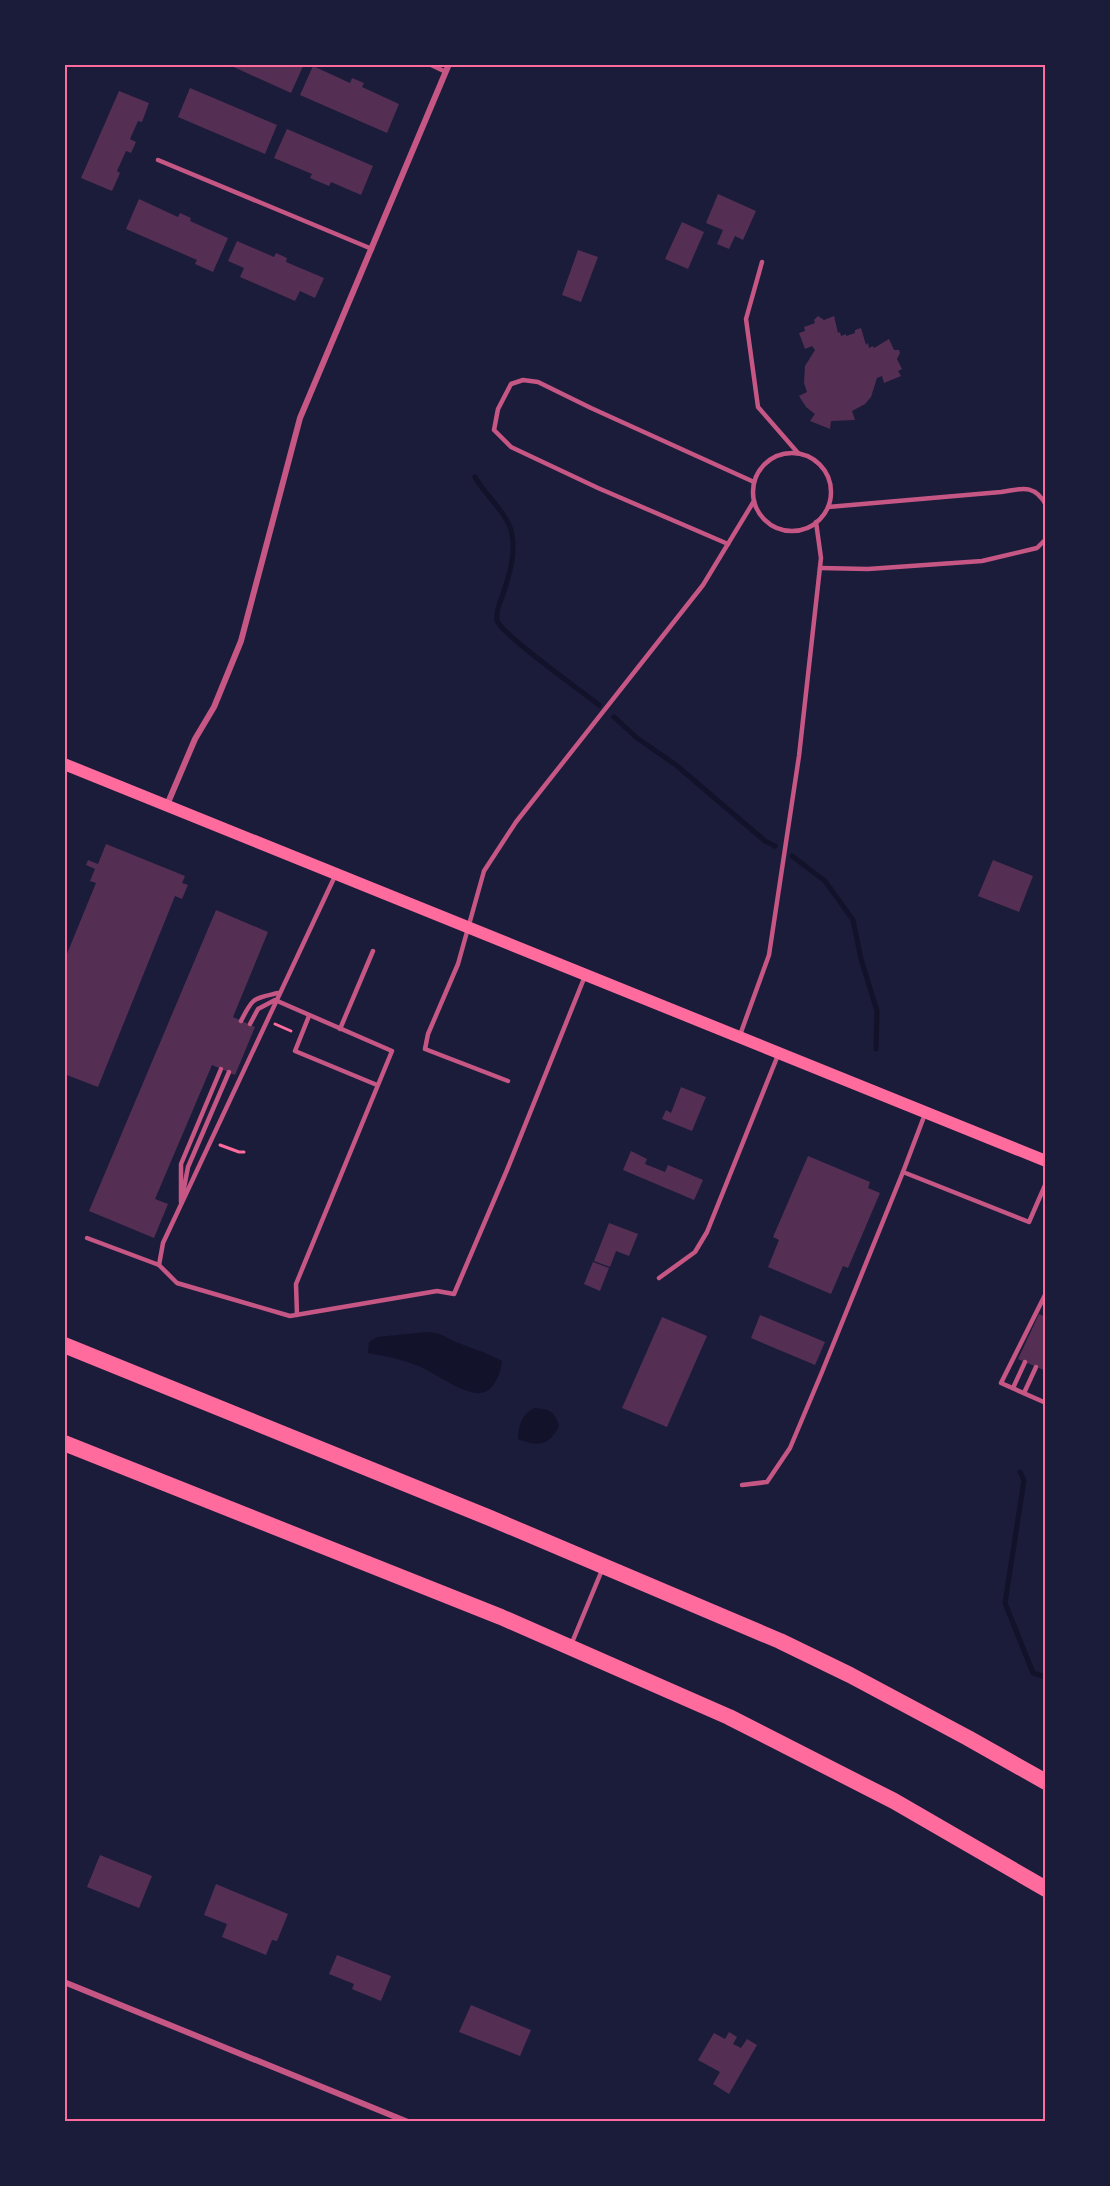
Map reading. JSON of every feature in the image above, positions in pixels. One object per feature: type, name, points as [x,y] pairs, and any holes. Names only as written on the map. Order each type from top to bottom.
[{"type":"highway","points":[[64,1345],[490,1518],[780,1641],[850,1675],[1046,1782]]},
{"type":"highway","points":[[64,1443],[501,1617],[729,1717],[833,1768],[1046,1888]]},
{"type":"main road","points":[[64,764],[1046,1161]]},
{"type":"street","points":[[167,805],[195,739],[214,707],[241,641],[300,418],[449,64]]},
{"type":"street","points":[[64,1982],[408,2121]]},
{"type":"lane","points":[[429,64],[446,72]]},
{"type":"lane","points":[[158,160],[372,249]]},
{"type":"lane","points":[[762,262],[746,319],[758,407],[798,453]]},
{"type":"lane","points":[[728,544],[598,488],[511,447],[494,430],[498,409],[510,384],[523,380],[538,382],[754,482]]},
{"type":"lane","points":[[798,453],[818,463],[826,472],[831,495],[828,507],[816,522],[805,528],[792,531],[779,529],[768,523],[759,513],[754,501],[754,482],[758,472],[775,456],[798,453]]},
{"type":"lane","points":[[828,507],[1026,488],[1034,490],[1042,497],[1046,505]]},
{"type":"lane","points":[[508,1081],[425,1049],[428,1034],[458,964],[484,871],[516,822],[703,585],[754,501]]},
{"type":"lane","points":[[739,1037],[769,955],[799,756],[821,558],[816,522]]},
{"type":"lane","points":[[820,568],[868,569],[982,561],[1037,548],[1046,539]]},
{"type":"lane","points":[[159,1265],[163,1244],[278,993],[336,873]]},
{"type":"lane","points":[[340,1029],[373,951]]},
{"type":"lane","points":[[87,1238],[159,1265],[177,1283],[290,1316],[437,1292],[454,1294],[507,1170],[585,975]]},
{"type":"lane","points":[[241,1021],[250,1003],[278,993]]},
{"type":"lane","points":[[275,1000],[392,1051],[296,1284],[297,1315]]},
{"type":"lane","points":[[250,1024],[258,1008],[275,1000]]},
{"type":"lane","points":[[309,1016],[295,1051],[377,1085]]},
{"type":"lane","points":[[659,1278],[695,1252],[708,1232],[779,1053]]},
{"type":"lane","points":[[181,1205],[181,1164],[221,1069]]},
{"type":"lane","points":[[181,1205],[188,1167],[229,1072]]},
{"type":"lane","points":[[742,1485],[766,1482],[790,1448],[926,1112]]},
{"type":"lane","points":[[903,1172],[1029,1222],[1046,1183]]},
{"type":"lane","points":[[1046,1293],[1001,1383],[1046,1403]]},
{"type":"lane","points":[[1013,1388],[1025,1362]]},
{"type":"lane","points":[[1024,1393],[1036,1367]]},
{"type":"lane","points":[[570,1647],[604,1566]]},
{"type":"path","points":[[266,1021],[301,1035]]},
{"type":"path","points":[[232,1149],[244,1152]]},
{"type":"shaded area","points":[[428,1332],[502,1361],[498,1376],[490,1389],[481,1393],[467,1391],[415,1365],[395,1358],[368,1353],[369,1342],[377,1337]]},
{"type":"shaded area","points":[[534,1408],[551,1412],[556,1417],[559,1426],[551,1438],[537,1444],[518,1439],[522,1421],[526,1414]]},
{"type":"building","points":[[227,64],[304,64],[291,93]]},
{"type":"building","points":[[313,66],[350,83],[352,78],[364,83],[362,87],[399,104],[387,133],[300,95]]},
{"type":"building","points":[[190,88],[277,125],[265,154],[178,117]]},
{"type":"building","points":[[119,91],[149,103],[142,122],[138,121],[130,139],[136,142],[131,153],[126,151],[117,171],[120,173],[112,191],[81,178]]},
{"type":"building","points":[[287,129],[373,166],[361,195],[331,182],[329,186],[310,178],[312,174],[274,158]]},
{"type":"building","points":[[718,194],[756,211],[743,240],[735,236],[729,249],[717,244],[723,230],[706,223]]},
{"type":"building","points":[[139,199],[178,217],[180,213],[191,218],[190,221],[228,238],[213,272],[195,264],[197,260],[126,229]]},
{"type":"building","points":[[682,222],[704,232],[688,269],[665,259]]},
{"type":"building","points":[[237,241],[274,257],[276,253],[287,258],[286,262],[324,278],[315,298],[300,291],[295,301],[240,277],[244,268],[228,261]]},
{"type":"building","points":[[578,250],[598,257],[581,302],[562,295]]},
{"type":"building","points":[[818,316],[824,320],[834,316],[838,333],[840,332],[841,336],[855,333],[855,330],[861,328],[869,348],[873,346],[874,348],[889,339],[894,350],[899,350],[897,359],[902,369],[898,371],[901,376],[884,383],[882,376],[877,378],[871,397],[865,404],[852,411],[855,420],[831,421],[830,429],[810,421],[815,414],[806,407],[799,396],[807,392],[804,383],[805,366],[815,350],[812,346],[805,349],[799,333],[805,331],[804,327],[815,323],[814,320]]},
{"type":"building","points":[[106,844],[185,876],[182,883],[188,885],[182,899],[175,896],[98,1087],[64,1074],[64,961],[96,883],[90,881],[95,869],[86,865],[88,860],[98,864]]},
{"type":"building","points":[[993,860],[1033,876],[1019,912],[978,896]]},
{"type":"building","points":[[216,910],[268,932],[233,1017],[255,1027],[235,1075],[212,1065],[155,1199],[168,1204],[154,1238],[89,1211]]},
{"type":"building","points":[[681,1087],[706,1097],[692,1131],[662,1119],[666,1110],[671,1113]]},
{"type":"building","points":[[631,1151],[647,1159],[645,1164],[665,1172],[668,1165],[703,1180],[694,1200],[623,1170]]},
{"type":"building","points":[[808,1156],[870,1182],[868,1188],[880,1193],[848,1268],[843,1266],[831,1294],[768,1267],[779,1240],[773,1237]]},
{"type":"building","points":[[609,1223],[638,1234],[629,1256],[616,1251],[610,1267],[594,1261]]},
{"type":"building","points":[[593,1262],[609,1268],[600,1291],[584,1284]]},
{"type":"building","points":[[1039,1314],[1046,1317],[1046,1371],[1018,1359]]},
{"type":"building","points":[[760,1315],[825,1342],[815,1365],[751,1338]]},
{"type":"building","points":[[662,1317],[707,1336],[667,1427],[622,1408]]},
{"type":"building","points":[[100,1855],[152,1876],[139,1908],[87,1887]]},
{"type":"building","points":[[216,1884],[288,1914],[277,1941],[272,1940],[266,1955],[222,1937],[227,1924],[204,1915]]},
{"type":"building","points":[[337,1955],[391,1976],[381,2001],[352,1989],[354,1984],[329,1974]]},
{"type":"building","points":[[471,2005],[531,2030],[520,2056],[459,2032]]},
{"type":"building","points":[[729,2032],[737,2037],[733,2044],[741,2048],[747,2039],[757,2045],[729,2094],[713,2084],[720,2072],[698,2060],[714,2033],[725,2039]]},
{"type":"waterway","points":[[475,477],[504,516],[513,539],[511,564],[498,608],[497,620],[526,650],[599,705]]},
{"type":"waterway","points":[[614,717],[637,738],[676,765],[765,841],[775,846]]},
{"type":"waterway","points":[[792,856],[825,881],[853,920],[861,959],[877,1011],[876,1049]]},
{"type":"waterway","points":[[1020,1472],[1024,1480],[1005,1603],[1033,1673],[1046,1677]]}]
